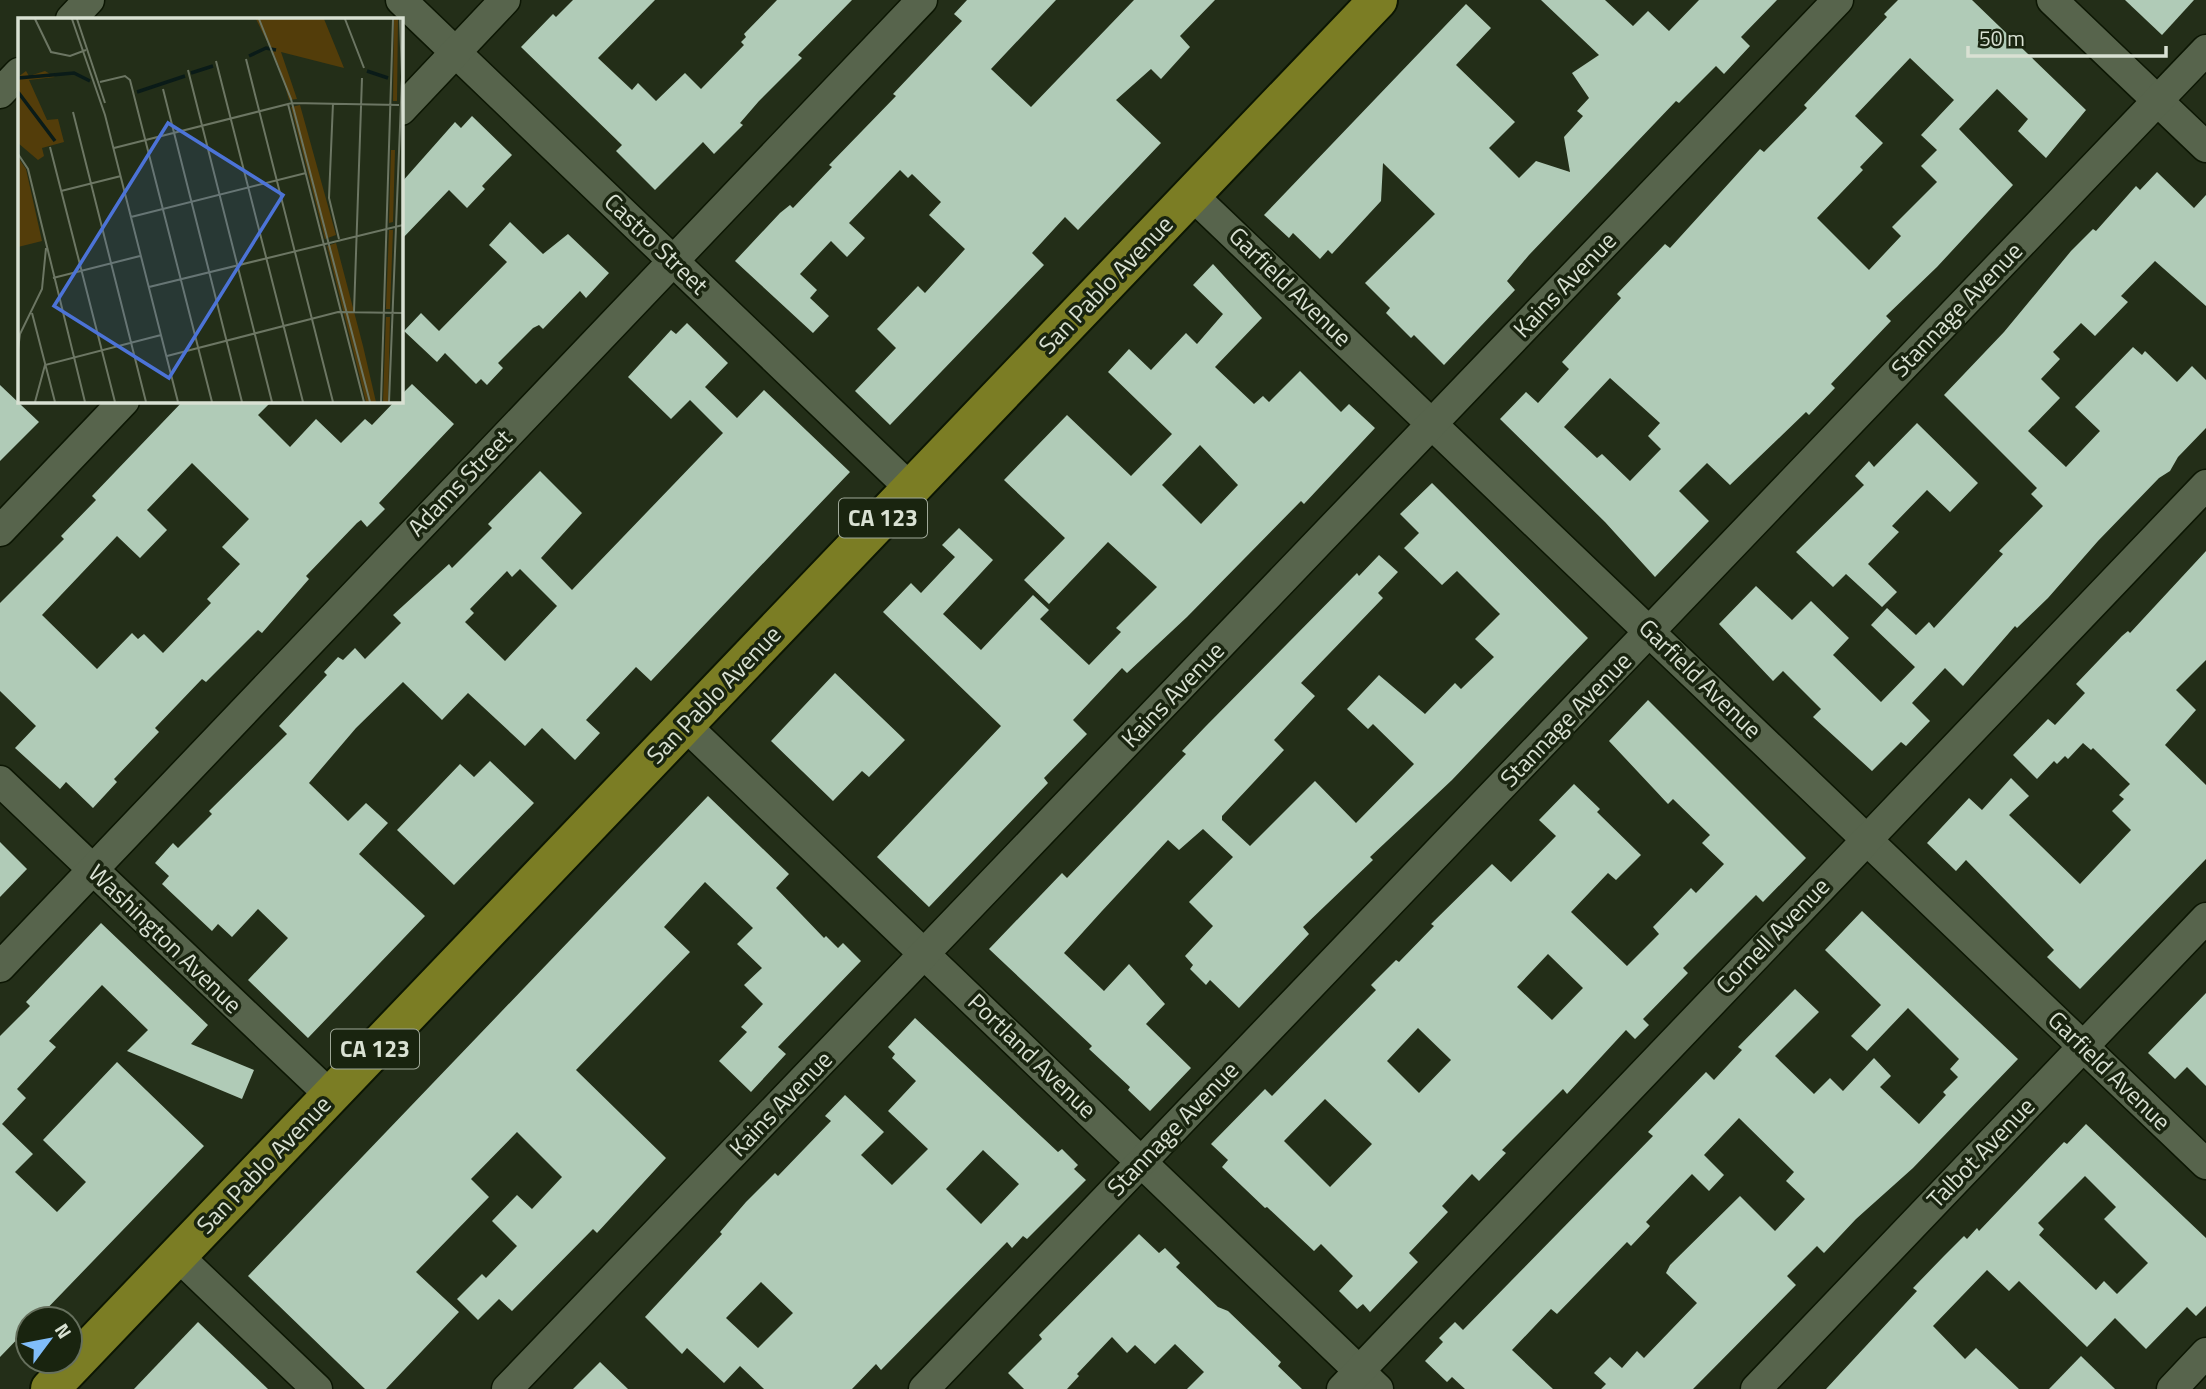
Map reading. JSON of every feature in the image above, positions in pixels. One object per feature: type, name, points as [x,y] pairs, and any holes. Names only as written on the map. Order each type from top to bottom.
[{"type":"main road","name":"San Pablo Avenue","points":[[50,1389],[1378,0]]},
{"type":"street","points":[[72,18],[89,0]]},
{"type":"street","name":"Castro Street","points":[[401,0],[911,489]]},
{"type":"street","points":[[402,109],[505,0]]},
{"type":"street","name":"Adams Street","points":[[0,967],[922,0]]},
{"type":"street","name":"Kains Avenue","points":[[508,1389],[1838,0]]},
{"type":"street","points":[[2053,0],[2206,147]]},
{"type":"street","name":"Stannage Avenue","points":[[924,1389],[2206,50]]},
{"type":"street","points":[[0,93],[18,74]]},
{"type":"street","name":"Garfield Avenue","points":[[1192,195],[2206,1164]]},
{"type":"street","points":[[0,531],[123,402]]},
{"type":"street","name":"Cornell Avenue","points":[[1360,1383],[1867,839],[2206,485]]},
{"type":"street","name":"Portland Avenue","points":[[685,725],[1142,1161],[1360,1383]]},
{"type":"street","name":"Washington Avenue","points":[[0,781],[331,1096]]},
{"type":"street","name":"Talbot Avenue","points":[[1756,1389],[2206,918]]},
{"type":"street","points":[[177,1256],[317,1389]]},
{"type":"street","points":[[2172,1389],[2206,1353]]},
{"type":"building","points":[[573,0],[655,0],[598,58],[632,90],[638,83],[656,101],[685,73],[701,89],[744,45],[741,42],[746,37],[744,34],[777,0],[852,0],[798,55],[802,58],[759,101],[740,123],[743,125],[714,154],[703,142],[655,190],[616,151],[622,145],[521,47],[553,14],[556,17]]},
{"type":"building","points":[[967,0],[1056,0],[991,69],[1031,107],[1134,0],[1215,0],[1180,36],[1190,47],[1161,79],[1151,69],[1116,100],[1161,143],[1078,230],[1065,217],[1032,253],[1044,265],[890,425],[855,391],[896,348],[877,329],[918,286],[925,293],[965,249],[929,215],[941,202],[912,174],[908,178],[900,170],[849,223],[865,238],[847,257],[831,241],[800,274],[817,290],[810,298],[829,316],[813,333],[735,261],[780,213],[790,205],[793,208],[832,167],[829,165],[896,96],[893,94],[962,21],[954,14]]},
{"type":"building","points":[[1541,0],[1605,0],[1633,26],[1648,11],[1669,31],[1699,0],[1777,0],[1741,37],[1750,46],[1724,74],[1716,66],[1679,103],[1676,101],[1529,255],[1507,281],[1515,290],[1444,365],[1414,335],[1411,338],[1386,313],[1390,308],[1365,283],[1435,214],[1383,163],[1381,201],[1332,254],[1328,250],[1320,259],[1293,233],[1289,238],[1264,215],[1466,4],[1491,28],[1456,65],[1515,122],[1489,148],[1519,178],[1536,161],[1570,172],[1564,137],[1583,116],[1577,111],[1589,98],[1572,73],[1599,55]]},
{"type":"building","points":[[1898,0],[1972,0],[2086,110],[2046,158],[2018,131],[2028,119],[1997,89],[1959,129],[2013,185],[1937,267],[1886,316],[1891,321],[1831,384],[1835,388],[1809,415],[1806,412],[1730,485],[1707,463],[1679,491],[1709,521],[1655,577],[1605,522],[1500,419],[1526,392],[1538,403],[1569,369],[1562,362],[1621,298],[1617,294],[1665,244],[1670,248],[1760,149],[1764,152],[1807,108],[1804,105],[1887,17],[1884,14]],"holes":[[[1910,58],[1954,100],[1921,135],[1937,150],[1921,166],[1937,182],[1892,227],[1901,236],[1869,270],[1817,218],[1863,170],[1860,167],[1883,143],[1855,116]],[[1610,378],[1660,423],[1648,436],[1661,449],[1630,481],[1602,454],[1597,458],[1564,427]]]},
{"type":"building","points":[[2125,0],[2194,0],[2162,35]]},
{"type":"building","points":[[472,116],[512,155],[482,186],[485,189],[467,208],[449,190],[402,239],[402,182],[455,122],[461,128]]},
{"type":"building","points":[[2157,172],[2194,208],[2206,195],[2206,306],[2155,261],[2121,296],[2128,302],[2095,336],[2081,323],[2053,352],[2060,359],[2041,379],[2060,398],[2028,431],[2066,467],[2100,431],[2075,407],[2133,347],[2142,355],[2145,351],[2177,382],[2192,366],[2206,380],[2206,428],[2178,457],[2170,471],[2159,478],[2098,541],[2048,598],[2017,628],[2015,626],[1963,686],[1945,668],[1912,703],[1930,721],[1906,746],[1901,742],[1872,771],[1813,717],[1821,709],[1783,671],[1773,681],[1719,624],[1756,586],[1792,620],[1811,601],[1849,638],[1833,655],[1881,702],[1915,667],[1871,625],[1887,608],[1916,635],[1929,622],[1934,628],[2003,554],[1999,551],[2043,506],[2031,494],[2037,488],[1944,395],[2004,332],[2071,251],[2093,229],[2096,231],[2136,186],[2140,190]]},
{"type":"building","points":[[510,222],[543,254],[568,234],[609,273],[586,298],[580,291],[543,329],[539,325],[533,328],[498,363],[503,368],[487,385],[481,379],[476,384],[445,353],[437,362],[404,331],[421,313],[439,331],[507,262],[489,245]]},
{"type":"building","points":[[1213,264],[1262,318],[1215,367],[1254,404],[1263,396],[1269,402],[1300,371],[1341,412],[1349,404],[1375,428],[1304,504],[1301,501],[1187,617],[1127,673],[1122,668],[1073,720],[1087,734],[1044,778],[1048,783],[929,907],[877,857],[1001,726],[883,612],[911,583],[921,593],[955,557],[942,545],[959,528],[993,560],[943,614],[981,650],[1033,595],[1049,610],[1040,619],[1089,665],[1121,632],[1116,628],[1157,587],[1108,542],[1049,604],[1024,580],[1065,538],[1004,480],[1067,415],[1131,476],[1172,434],[1108,372],[1129,349],[1151,370],[1186,333],[1197,344],[1223,314],[1193,285]],"holes":[[[1200,445],[1238,485],[1201,524],[1162,485]]]},
{"type":"building","points":[[687,323],[728,363],[705,387],[737,418],[764,390],[850,472],[651,681],[636,667],[586,720],[600,733],[575,760],[542,728],[525,746],[468,693],[442,720],[403,682],[356,728],[309,783],[348,821],[366,803],[388,823],[359,854],[425,916],[308,1038],[248,980],[288,938],[258,909],[232,937],[218,924],[212,931],[162,884],[169,876],[155,863],[173,843],[178,848],[212,814],[209,811],[287,734],[279,726],[327,675],[324,672],[338,657],[343,660],[355,648],[365,659],[401,623],[393,615],[449,564],[452,568],[492,528],[488,524],[540,471],[582,513],[541,558],[572,590],[723,433],[690,400],[671,419],[628,377],[671,330],[676,334]],"holes":[[[520,569],[557,606],[505,661],[465,622],[474,613],[470,609],[507,571],[512,577]]]},
{"type":"building","points":[[412,384],[454,424],[379,503],[385,509],[367,527],[361,520],[357,523],[306,576],[309,579],[262,633],[258,630],[206,682],[202,679],[155,728],[159,732],[114,779],[117,782],[93,808],[66,782],[60,789],[15,748],[36,726],[0,691],[0,603],[64,539],[61,536],[96,500],[92,496],[182,402],[271,402],[258,415],[290,447],[316,419],[341,443],[365,419],[372,425],[394,402],[402,402],[402,394]],"holes":[[[192,463],[249,519],[222,547],[240,564],[207,599],[211,603],[163,653],[144,634],[138,639],[132,633],[97,669],[42,615],[117,536],[140,558],[167,530],[147,510]]]},
{"type":"building","points":[[0,385],[39,422],[0,461]]},
{"type":"building","points":[[1917,423],[1978,483],[1950,512],[1927,490],[1892,526],[1899,532],[1868,564],[1897,592],[1882,607],[1846,574],[1833,587],[1796,552],[1864,485],[1855,476],[1869,461],[1874,467]]},
{"type":"building","points":[[1432,483],[1588,638],[1452,780],[1370,857],[1373,860],[1303,927],[1309,934],[1239,1008],[1210,980],[1206,985],[1190,969],[1193,965],[1185,956],[1213,926],[1189,902],[1233,857],[1203,829],[1179,850],[1168,840],[1102,911],[1064,953],[1104,991],[1129,964],[1165,1004],[1146,1024],[1191,1068],[1150,1111],[1128,1090],[1130,1087],[1089,1049],[1092,1046],[989,949],[1062,873],[1067,878],[1186,754],[1182,751],[1206,726],[1357,573],[1359,576],[1379,555],[1398,572],[1378,593],[1383,598],[1301,683],[1315,696],[1274,740],[1284,750],[1222,816],[1222,820],[1250,846],[1315,781],[1356,823],[1414,764],[1373,724],[1368,729],[1347,709],[1379,675],[1425,714],[1455,683],[1461,689],[1494,657],[1475,639],[1500,614],[1457,571],[1442,585],[1404,548],[1419,533],[1400,514]]},
{"type":"building","points":[[2206,551],[2206,660],[2176,690],[2196,710],[2165,745],[2206,785],[2206,859],[2080,989],[2047,957],[2054,950],[1966,860],[1956,871],[1927,843],[1969,798],[1982,810],[2011,778],[2029,796],[2009,815],[2080,884],[2131,830],[2112,811],[2124,799],[2119,795],[2130,784],[2093,748],[2091,750],[2083,743],[2068,759],[2065,756],[2057,764],[2054,761],[2037,779],[2013,755],[2048,719],[2055,725],[2085,693],[2076,684],[2122,636],[2128,631],[2130,633]]},
{"type":"building","points":[[835,673],[905,740],[869,777],[862,771],[833,801],[771,741]]},
{"type":"building","points":[[1648,700],[1806,858],[1763,902],[1756,895],[1683,968],[1688,973],[1643,1019],[1649,1025],[1635,1039],[1626,1030],[1567,1094],[1563,1089],[1502,1150],[1506,1153],[1479,1181],[1472,1174],[1442,1206],[1448,1212],[1409,1253],[1418,1262],[1370,1312],[1363,1304],[1357,1309],[1339,1291],[1353,1276],[1321,1244],[1314,1251],[1265,1208],[1222,1167],[1228,1160],[1211,1144],[1265,1089],[1272,1096],[1376,990],[1371,985],[1396,960],[1399,962],[1434,926],[1431,924],[1492,864],[1511,882],[1556,836],[1539,820],[1574,784],[1600,809],[1597,812],[1641,855],[1616,880],[1608,873],[1571,912],[1627,966],[1659,934],[1653,927],[1691,888],[1696,893],[1724,864],[1702,843],[1710,835],[1673,799],[1668,804],[1609,741]],"holes":[[[1548,954],[1583,988],[1552,1020],[1517,987]],[[1418,1028],[1451,1060],[1419,1093],[1387,1061]],[[1325,1099],[1372,1144],[1330,1187],[1284,1141]]]},
{"type":"building","points":[[490,761],[534,803],[454,885],[397,830],[460,764],[474,777]]},
{"type":"building","points":[[708,796],[789,874],[776,888],[824,938],[826,936],[838,948],[843,943],[861,961],[778,1047],[786,1054],[751,1092],[719,1061],[747,1032],[741,1027],[763,1004],[744,985],[762,968],[737,944],[753,928],[705,882],[664,927],[690,952],[576,1070],[666,1158],[597,1233],[593,1229],[512,1311],[499,1299],[478,1320],[457,1299],[482,1274],[486,1278],[517,1246],[492,1221],[517,1195],[532,1209],[562,1177],[517,1132],[471,1179],[489,1197],[416,1272],[459,1312],[386,1389],[365,1389],[248,1276]]},
{"type":"building","points":[[0,842],[27,869],[0,897]]},
{"type":"building","points":[[1862,911],[2018,1059],[1913,1168],[1856,1219],[1824,1253],[1817,1246],[1787,1276],[1796,1285],[1693,1389],[1601,1389],[1606,1384],[1594,1373],[1610,1357],[1622,1368],[1637,1351],[1644,1358],[1697,1303],[1666,1273],[1670,1265],[1740,1196],[1775,1231],[1805,1199],[1786,1181],[1794,1172],[1739,1118],[1704,1155],[1724,1175],[1709,1191],[1692,1174],[1646,1222],[1650,1226],[1631,1246],[1627,1242],[1557,1314],[1551,1309],[1512,1350],[1553,1389],[1465,1389],[1452,1377],[1447,1382],[1425,1361],[1443,1342],[1439,1338],[1455,1322],[1463,1330],[1653,1136],[1648,1132],[1706,1072],[1714,1080],[1742,1050],[1738,1047],[1795,989],[1819,1012],[1775,1056],[1814,1094],[1830,1078],[1843,1091],[1874,1058],[1891,1076],[1880,1087],[1919,1124],[1946,1095],[1943,1092],[1958,1077],[1950,1069],[1959,1059],[1908,1008],[1867,1051],[1851,1036],[1881,1005],[1825,950]]},
{"type":"building","points":[[101,923],[208,1025],[191,1044],[254,1070],[242,1099],[127,1051],[148,1030],[102,985],[49,1041],[56,1047],[17,1089],[26,1098],[2,1124],[33,1154],[15,1172],[57,1212],[86,1182],[43,1140],[117,1062],[204,1146],[51,1305],[14,1305],[14,1342],[0,1357],[0,1036],[30,1006],[26,1002]]},
{"type":"building","points":[[2206,993],[2206,1086],[2187,1067],[2175,1079],[2148,1053]]},
{"type":"building","points":[[915,1018],[1058,1152],[1062,1149],[1078,1165],[1074,1169],[1086,1180],[1027,1239],[1023,1236],[1012,1248],[1007,1242],[881,1370],[876,1364],[852,1389],[764,1389],[740,1366],[724,1383],[687,1348],[682,1354],[645,1317],[722,1234],[720,1232],[746,1202],[775,1173],[778,1176],[831,1121],[825,1116],[845,1095],[884,1132],[861,1155],[892,1185],[928,1149],[888,1111],[916,1081],[892,1058],[895,1054],[888,1047]],"holes":[[[983,1150],[1019,1184],[981,1224],[946,1189]],[[761,1282],[793,1313],[758,1348],[726,1318]]]},
{"type":"building","points":[[2086,1124],[2206,1238],[2206,1306],[2196,1316],[2187,1307],[2146,1349],[2115,1318],[2087,1347],[2019,1281],[2009,1291],[1987,1270],[1933,1326],[1965,1359],[1976,1348],[2019,1389],[1826,1389],[1917,1291],[1913,1288],[1944,1256],[1964,1236],[1967,1239],[1977,1228],[1979,1231],[2064,1142],[2067,1144]],"holes":[[[2085,1176],[2116,1207],[2104,1219],[2148,1263],[2117,1294],[2104,1281],[2096,1290],[2039,1235],[2044,1229],[2038,1223]]]},
{"type":"building","points":[[1139,1234],[1159,1253],[1165,1248],[1180,1263],[1176,1267],[1218,1307],[1228,1311],[1281,1362],[1278,1366],[1302,1389],[1187,1389],[1204,1372],[1175,1344],[1155,1364],[1135,1345],[1127,1353],[1112,1337],[1077,1374],[1079,1376],[1067,1389],[1024,1389],[1008,1373],[1042,1339],[1039,1335]]},
{"type":"building","points":[[198,1322],[268,1389],[134,1389]]},
{"type":"building","points":[[2081,1356],[2115,1389],[2049,1389]]},
{"type":"building","points":[[600,1362],[628,1389],[573,1389]]}]
